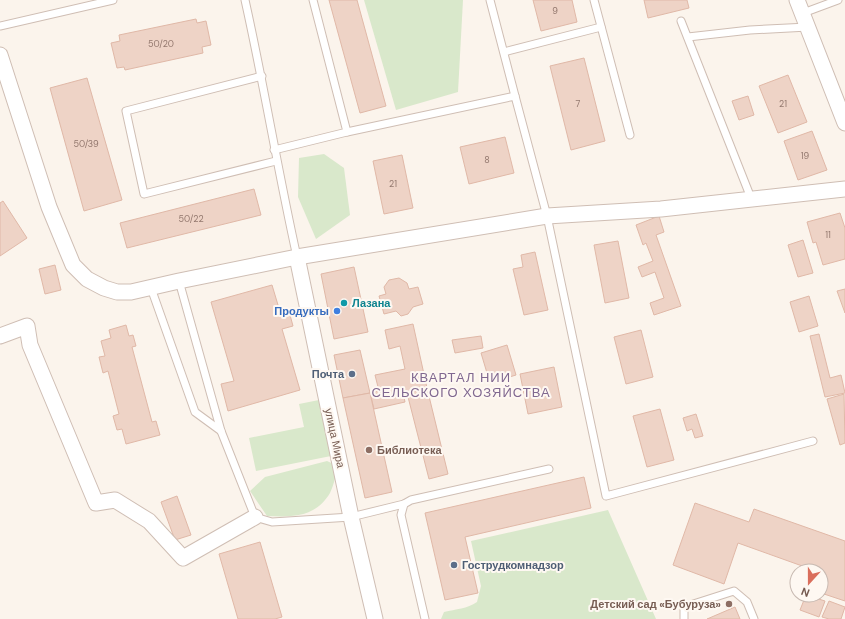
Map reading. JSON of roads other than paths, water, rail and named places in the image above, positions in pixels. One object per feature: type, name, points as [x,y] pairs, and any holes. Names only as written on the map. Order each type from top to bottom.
[{"type":"street","points":[[803,14],[845,123]]},
{"type":"street","points":[[0,55],[49,207],[73,264],[87,279],[104,288],[131,292],[297,257],[547,216],[661,210],[751,198],[845,189]]},
{"type":"street","name":"улица Мира","points":[[297,257],[351,517],[375,619]]},
{"type":"street","points":[[0,336],[27,326],[30,345],[96,503],[115,500],[149,521],[183,558],[255,517]]},
{"type":"lane","points":[[0,26],[113,0]]},
{"type":"lane","points":[[245,0],[262,76],[276,161],[297,257]]},
{"type":"lane","points":[[313,0],[347,132]]},
{"type":"lane","points":[[490,0],[547,216],[606,496],[813,441]]},
{"type":"lane","points":[[594,0],[630,135]]},
{"type":"lane","points":[[688,37],[750,30],[803,14],[838,0]]},
{"type":"lane","points":[[681,21],[751,198]]},
{"type":"lane","points":[[504,52],[601,27]]},
{"type":"lane","points":[[262,76],[126,111],[144,194],[276,161]]},
{"type":"lane","points":[[274,150],[347,132],[515,96]]},
{"type":"lane","points":[[179,281],[221,431],[255,517],[272,522],[351,517],[404,504],[411,500],[549,469]]},
{"type":"lane","points":[[151,288],[195,412],[221,431]]},
{"type":"lane","points":[[404,504],[401,515],[425,619]]},
{"type":"lane","points":[[684,619],[684,607],[734,591],[747,602],[754,619]]},
{"type":"place","name":"Лазана","points":[[344,303]]},
{"type":"place","name":"Продукты","points":[[337,311]]},
{"type":"place","name":"Почта","points":[[352,374]]},
{"type":"place","name":"Библиотека","points":[[369,450]]},
{"type":"place","name":"Гострудкомнадзор","points":[[454,565]]},
{"type":"place","name":"Детский сад «Бубуруза»","points":[[729,604]]},
{"type":"district","name":"КВАРТАЛ НИИ СЕЛЬСКОГО ХОЗЯЙСТВА","points":[[461,384]]}]
